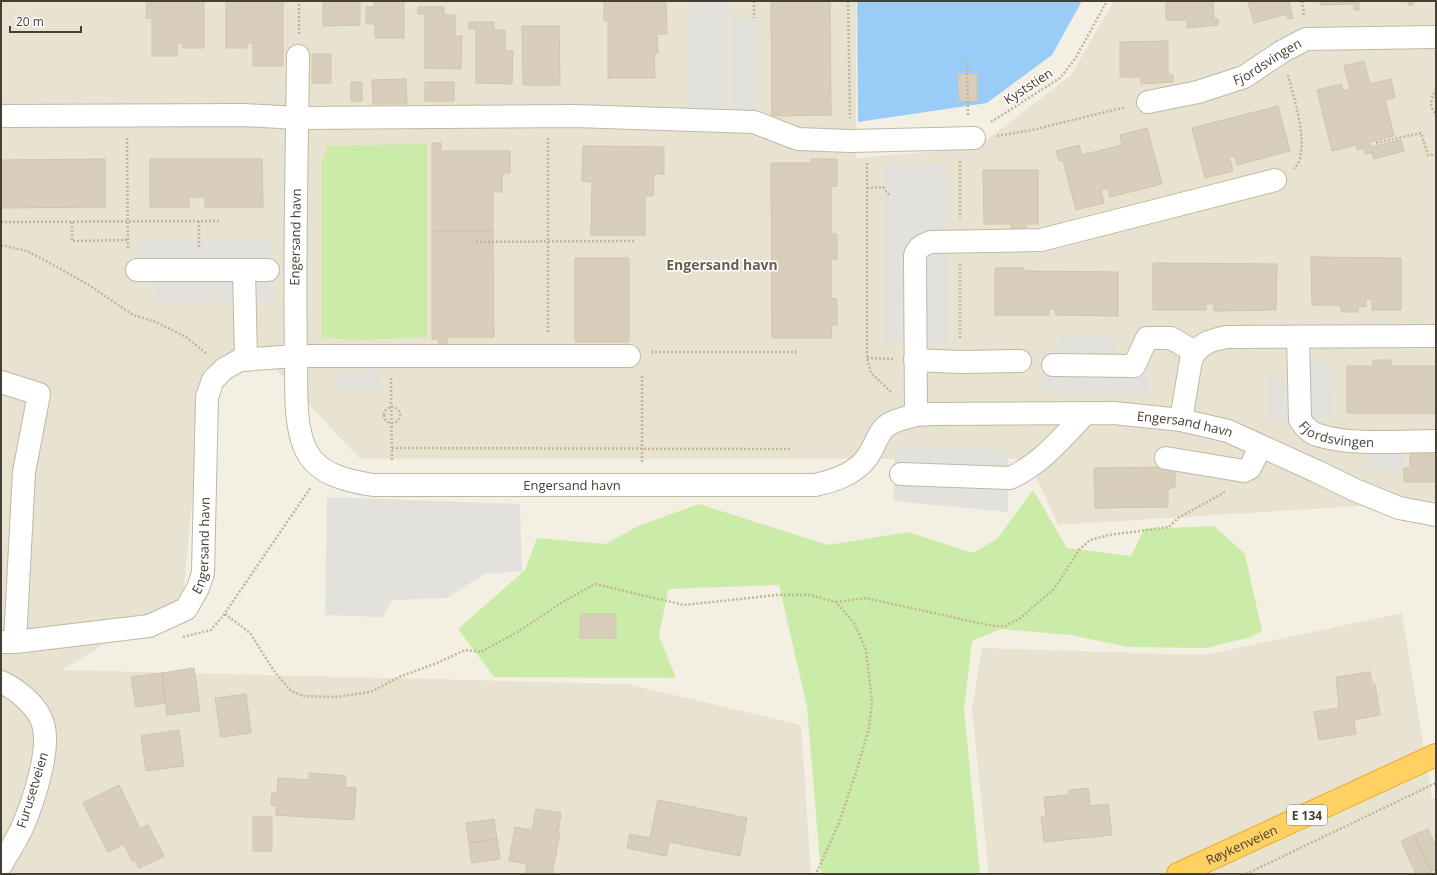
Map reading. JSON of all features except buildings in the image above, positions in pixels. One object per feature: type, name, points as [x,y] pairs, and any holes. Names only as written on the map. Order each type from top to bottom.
[{"type":"highway","name":"Røykenveien","points":[[1178,874],[1436,755]]},
{"type":"street","name":"Fjordsvingen","points":[[1148,102],[1198,92],[1244,77],[1283,51],[1306,38],[1436,37]]},
{"type":"street","name":"Engersand havn","points":[[298,56],[294,276],[299,418],[302,441],[306,452],[321,467],[334,476],[348,481],[373,485],[808,485],[827,482],[856,469],[865,460],[885,428],[901,419],[916,415],[1114,413],[1181,420],[1228,432],[1398,508],[1436,515]]},
{"type":"street","points":[[1,116],[244,115],[297,118],[575,116],[754,122],[798,139],[858,141],[967,135]]},
{"type":"street","points":[[916,415],[915,256],[919,247],[931,242],[1041,240],[1275,180]]},
{"type":"street","points":[[136,270],[268,270]]},
{"type":"street","points":[[244,270],[246,360]]},
{"type":"street","points":[[1181,420],[1185,390],[1194,352],[1204,342],[1227,337],[1436,336]]},
{"type":"street","name":"Fjordsvingen","points":[[1298,337],[1300,420],[1307,429],[1317,435],[1347,441],[1436,441]]},
{"type":"street","points":[[1053,365],[1134,366],[1147,338],[1171,338],[1194,352]]},
{"type":"street","points":[[296,356],[635,354]]},
{"type":"street","name":"Engersand havn","points":[[8,642],[149,626],[186,609],[198,588],[203,573],[207,397],[213,380],[224,369],[240,360],[296,356]]},
{"type":"street","points":[[915,360],[960,362],[1020,361]]},
{"type":"street","points":[[1,382],[39,394],[24,472],[8,642]]},
{"type":"street","points":[[901,474],[1010,478],[1024,472],[1036,462],[1086,413]]},
{"type":"street","points":[[1166,458],[1244,471],[1250,468],[1260,447]]},
{"type":"street","name":"Furusetveien","points":[[1,682],[9,685],[31,704],[43,724],[45,747],[29,811],[1,865]]},
{"type":"path","points":[[298,56],[299,1]]},
{"type":"path","points":[[754,1],[754,18]]},
{"type":"path","points":[[848,1],[858,141],[867,188],[867,358],[869,369],[875,379],[916,415]]},
{"type":"path","name":"Kyststien","points":[[967,135],[978,131],[1060,78],[1075,60],[1107,1]]},
{"type":"path","points":[[1275,180],[1293,171],[1300,159],[1302,143],[1298,115],[1283,51]]},
{"type":"path","points":[[960,362],[960,242],[967,135],[967,61]]},
{"type":"path","points":[[1436,89],[1430,105],[1431,109],[1436,114]]},
{"type":"path","points":[[967,135],[1002,136],[1148,102]]},
{"type":"path","points":[[127,116],[128,262],[137,262],[136,270]]},
{"type":"path","points":[[1376,143],[1421,133],[1428,155],[1436,155]]},
{"type":"path","points":[[548,155],[548,355]]},
{"type":"path","points":[[867,188],[883,187],[889,195]]},
{"type":"path","points":[[1,222],[219,221]]},
{"type":"path","points":[[72,222],[72,241],[128,240]]},
{"type":"path","points":[[476,242],[634,241]]},
{"type":"path","points":[[1,245],[27,251],[89,285],[133,315],[156,322],[186,337],[201,348],[224,369]]},
{"type":"path","points":[[642,486],[642,450],[635,354],[799,352]]},
{"type":"path","points":[[391,356],[392,485]]},
{"type":"path","points":[[392,407],[398,409],[400,413],[398,421],[392,423],[385,419],[384,414],[386,409],[392,407]]},
{"type":"path","points":[[392,448],[642,450],[792,448]]},
{"type":"path","points":[[225,614],[250,633],[274,671],[291,691],[303,696],[335,697],[371,692],[399,677],[437,663],[465,650],[481,652],[516,633],[561,603],[595,584],[684,605],[777,595],[810,595],[836,602],[865,598],[993,626],[1005,626],[1019,619],[1054,589],[1079,550],[1090,540],[1109,535],[1169,527],[1178,518],[1227,490],[1244,471]]},
{"type":"path","points":[[816,874],[839,823],[858,769],[869,728],[872,702],[866,650],[854,622],[836,602]]},
{"type":"path","points":[[1246,874],[1436,784]]},
{"type":"shaded area","name":"Engersand havn","points":[[1,1],[856,1],[856,158],[977,148],[1071,75],[1114,1],[1436,1],[1436,501],[1058,525],[1028,459],[360,459],[274,367],[205,369],[183,596],[62,670],[627,684],[801,725],[811,874],[1,874]]},
{"type":"shaded area","points":[[689,1],[727,2],[727,113],[688,113]]},
{"type":"shaded area","points":[[732,17],[754,18],[754,112],[731,113]]},
{"type":"shaded area","points":[[946,163],[947,343],[885,344],[884,164]]},
{"type":"shaded area","points":[[137,239],[272,240],[273,301],[157,302],[156,283],[136,284]]},
{"type":"shaded area","points":[[1059,336],[1115,338],[1117,356],[1150,355],[1148,394],[1042,392],[1043,352],[1058,352]]},
{"type":"shaded area","points":[[1329,360],[1332,418],[1313,418],[1310,361]]},
{"type":"shaded area","points":[[379,370],[379,390],[336,390],[335,371]]},
{"type":"shaded area","points":[[1267,374],[1285,375],[1286,419],[1268,419]]},
{"type":"shaded area","points":[[901,445],[1008,450],[1008,512],[893,501],[895,456]]},
{"type":"shaded area","points":[[1367,452],[1404,453],[1404,472],[1367,471]]},
{"type":"shaded area","points":[[327,497],[520,504],[522,571],[484,574],[447,598],[392,600],[383,617],[325,615]]},
{"type":"shaded area","points":[[1402,613],[1432,799],[1436,798],[1436,874],[989,874],[972,710],[982,648],[1204,655]]},
{"type":"green space","points":[[427,144],[427,337],[354,340],[322,337],[322,161],[328,146]]},
{"type":"green space","points":[[1033,490],[1067,548],[1131,556],[1144,529],[1214,526],[1245,554],[1262,631],[1251,637],[1207,648],[1128,647],[1070,635],[1001,629],[972,641],[964,708],[980,874],[821,874],[807,707],[779,585],[668,589],[659,636],[676,678],[494,677],[458,629],[525,570],[537,538],[606,544],[638,526],[699,504],[828,545],[908,532],[973,553],[997,539]]},
{"type":"water","points":[[857,1],[1082,1],[1052,55],[987,103],[858,122]]},
{"type":"district","name":"Engersand havn","points":[[722,264]]}]
